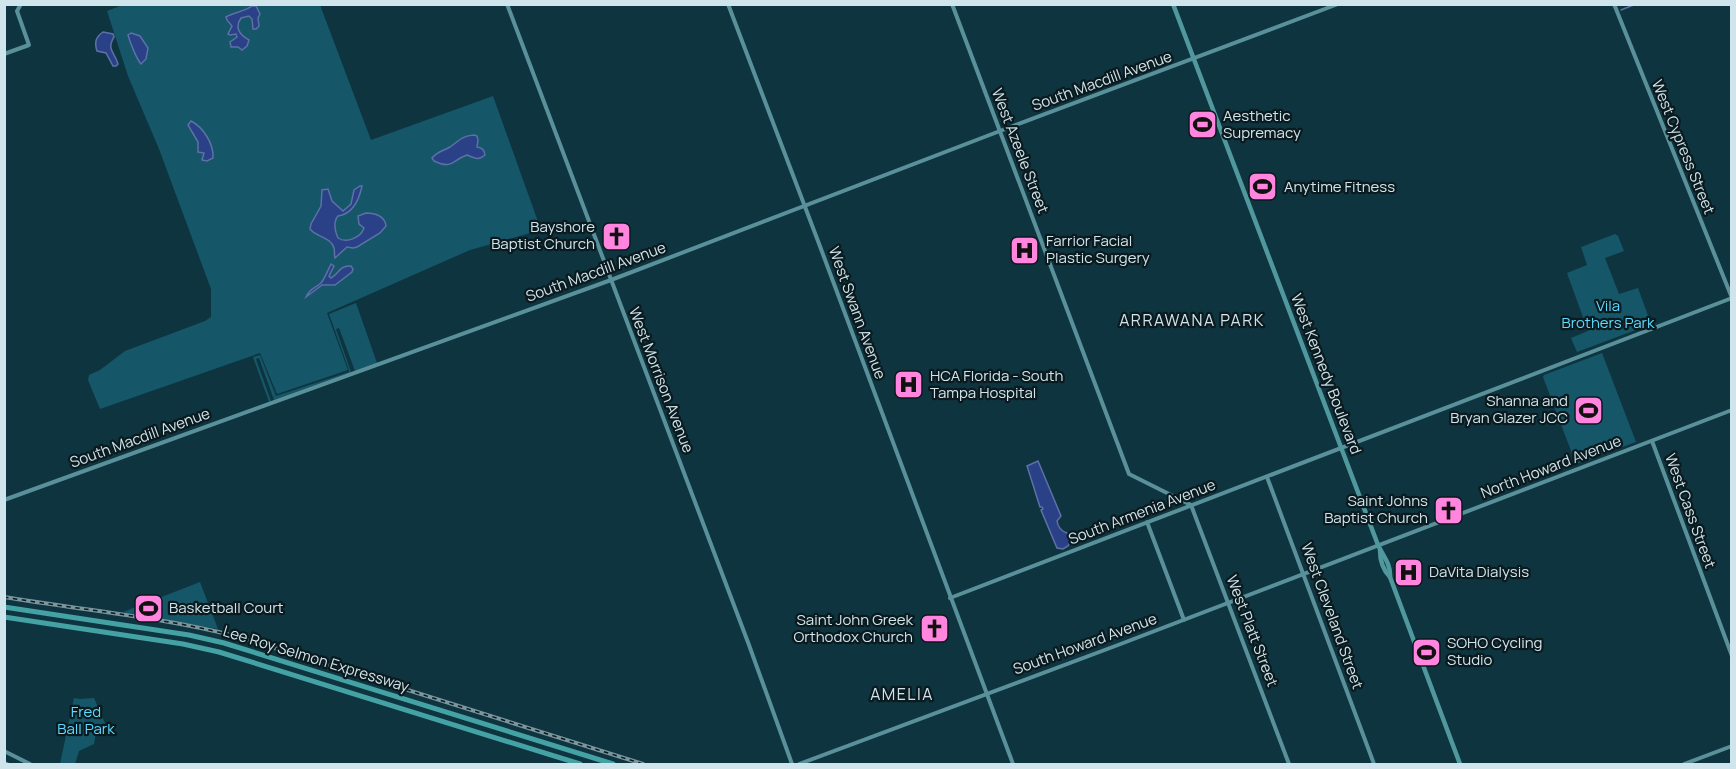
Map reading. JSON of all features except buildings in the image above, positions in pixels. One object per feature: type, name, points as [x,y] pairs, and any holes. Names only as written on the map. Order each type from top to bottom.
[{"type":"highway","name":"Lee Roy Selmon Expressway","points":[[4,607],[182,634],[224,643],[613,765]]},
{"type":"highway","name":"Lee Roy Selmon Expressway","points":[[6,617],[183,644],[219,652],[580,765]]},
{"type":"main road","points":[[1173,4],[1194,59]]},
{"type":"main road","name":"West Kennedy Boulevard","points":[[1194,59],[1342,447],[1379,548],[1385,572],[1390,577],[1460,765]]},
{"type":"street","points":[[4,54],[29,45],[17,10],[21,4]]},
{"type":"street","name":"West Morrison Avenue","points":[[507,4],[792,765]]},
{"type":"street","name":"West Swann Avenue","points":[[728,4],[1013,765]]},
{"type":"street","name":"West Azeele Street","points":[[952,4],[1130,474],[1191,506]]},
{"type":"street","name":"South Macdill Avenue","points":[[4,500],[611,280],[1338,4]]},
{"type":"street","name":"West Cypress Street","points":[[1614,4],[1731,298]]},
{"type":"street","name":"South Armenia Avenue","points":[[950,598],[1731,298]]},
{"type":"street","name":"North Howard Avenue","points":[[1379,548],[1731,411]]},
{"type":"street","name":"West Cass Street","points":[[1652,441],[1731,656]]},
{"type":"street","name":"West Cleveland Street","points":[[1267,477],[1374,765]]},
{"type":"street","name":"West Platt Street","points":[[1191,506],[1289,765]]},
{"type":"street","points":[[1147,522],[1184,620]]},
{"type":"street","name":"South Howard Avenue","points":[[799,765],[1304,574],[1379,548]]},
{"type":"street","points":[[1684,765],[1731,746]]},
{"type":"street","points":[[4,751],[30,765]]},
{"type":"green space","points":[[125,4],[320,5],[371,140],[493,96],[541,230],[470,250],[327,313],[348,370],[277,394],[260,353],[100,409],[88,380],[89,375],[100,370],[125,351],[211,317],[211,289],[159,149],[128,76],[107,11]]},
{"type":"green space","name":"Vila Brothers Park","points":[[1615,234],[1624,251],[1605,258],[1619,294],[1638,288],[1650,321],[1649,325],[1577,352],[1571,338],[1588,331],[1567,273],[1587,265],[1581,247]]},
{"type":"green space","points":[[356,303],[377,363],[355,371],[339,328],[336,329],[351,372],[274,400],[259,358],[256,359],[271,401],[269,402],[253,357],[260,355],[276,396],[349,372],[329,314]]},
{"type":"green space","name":"Shanna and Bryan Glazer JCC","points":[[1602,353],[1636,442],[1576,464],[1543,377]]},
{"type":"green space","points":[[200,582],[218,629],[123,612]]},
{"type":"green space","name":"Fred Ball Park","points":[[74,698],[94,698],[107,728],[96,733],[94,744],[79,751],[75,764],[60,764]]},
{"type":"water","points":[[256,6],[260,14],[259,26],[253,29],[252,19],[249,16],[241,18],[238,28],[249,40],[247,46],[242,50],[238,47],[231,47],[230,42],[237,37],[236,34],[228,34],[232,26],[226,17]]},
{"type":"water","points":[[103,32],[113,34],[111,48],[118,64],[116,66],[113,66],[106,53],[97,51],[96,40]]},
{"type":"water","points":[[131,33],[140,36],[148,48],[146,59],[141,64],[128,35]]},
{"type":"water","points":[[191,121],[200,127],[210,142],[213,158],[207,161],[202,160],[204,153],[198,152],[198,142],[188,125]]},
{"type":"water","points":[[474,135],[478,140],[477,147],[484,151],[483,157],[476,158],[467,155],[445,165],[432,158],[463,138]]},
{"type":"water","points":[[362,186],[361,191],[354,206],[336,218],[335,227],[338,238],[349,240],[360,234],[364,228],[359,224],[358,216],[366,213],[379,216],[384,220],[386,226],[380,233],[357,247],[347,247],[335,258],[332,244],[310,229],[321,206],[322,190],[328,189],[332,201],[343,211],[351,204],[354,190]]},
{"type":"water","points":[[331,264],[334,266],[329,276],[331,278],[344,267],[351,266],[353,269],[335,285],[322,285],[306,297],[321,283]]},
{"type":"water","points":[[1038,461],[1061,516],[1057,521],[1058,526],[1067,533],[1071,540],[1063,549],[1057,548],[1041,510],[1043,509],[1040,507],[1027,466]]},
{"type":"waterway","points":[[1621,10],[1636,4]]},
{"type":"railway","points":[[4,597],[151,619],[239,637],[643,764]]},
{"type":"place","name":"Aesthetic Supremacy","points":[[1202,125]]},
{"type":"place","name":"Anytime Fitness","points":[[1263,187]]},
{"type":"place","name":"Bayshore Baptist Church","points":[[616,236]]},
{"type":"place","name":"Farrior Facial Plastic Surgery","points":[[1025,250]]},
{"type":"place","name":"HCA Florida - South Tampa Hospital","points":[[909,385]]},
{"type":"place","name":"Shanna and Bryan Glazer JCC","points":[[1589,410]]},
{"type":"place","name":"Saint Johns Baptist Church","points":[[1449,510]]},
{"type":"place","name":"DaVita Dialysis","points":[[1408,572]]},
{"type":"place","name":"Basketball Court","points":[[148,608]]},
{"type":"place","name":"Saint John Greek Orthodox Church","points":[[934,629]]},
{"type":"place","name":"SOHO Cycling Studio","points":[[1426,652]]},
{"type":"district","name":"ARRAWANA PARK","points":[[1192,320]]},
{"type":"district","name":"AMELIA","points":[[902,694]]}]
